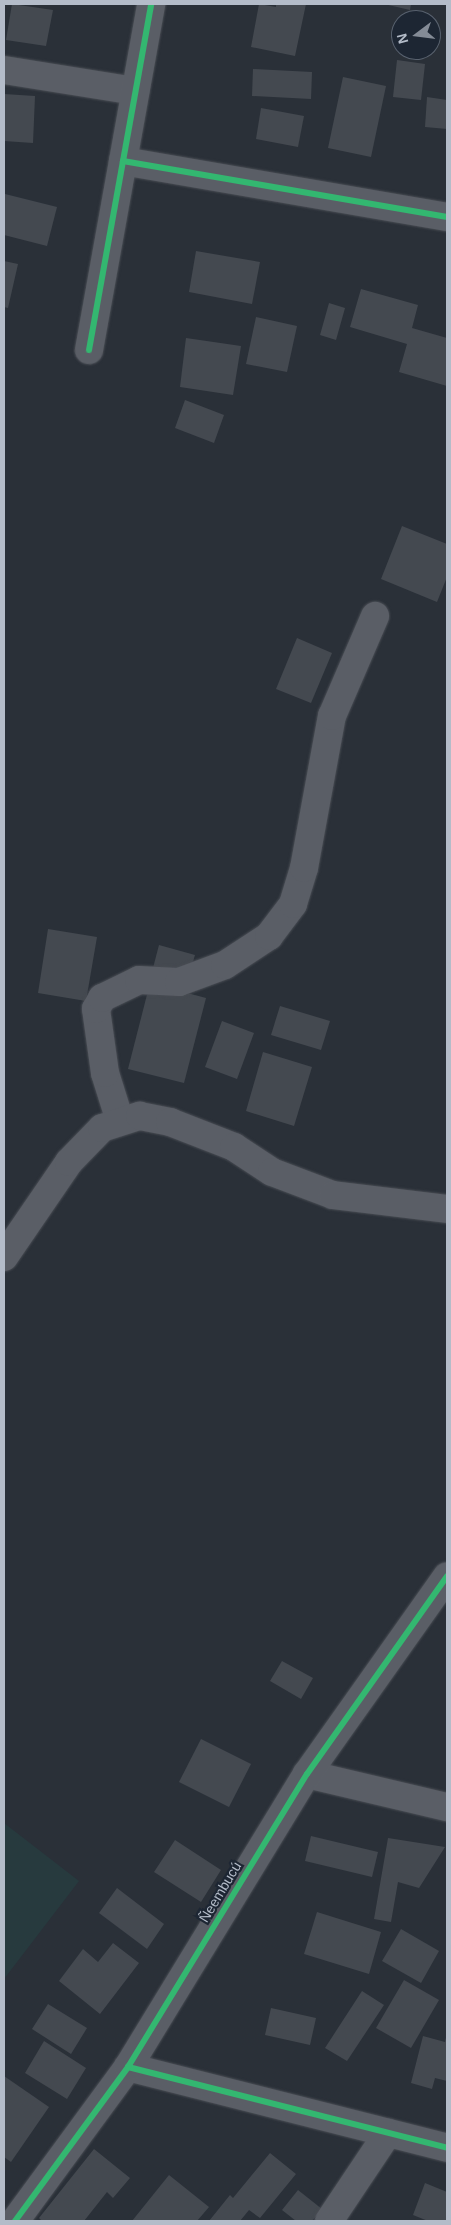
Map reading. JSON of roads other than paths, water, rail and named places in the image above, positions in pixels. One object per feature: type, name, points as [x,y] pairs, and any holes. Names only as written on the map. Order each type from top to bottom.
[{"type":"street","points":[[88,350],[151,4]]},
{"type":"street","points":[[4,70],[135,91]]},
{"type":"street","points":[[123,161],[447,217]]},
{"type":"street","points":[[120,1121],[105,1073],[96,1009],[102,998],[119,987],[139,980],[179,982],[225,965],[269,936],[293,904],[304,868],[332,716],[374,616]]},
{"type":"street","points":[[4,1257],[69,1162],[102,1128],[140,1116],[170,1122],[234,1147],[272,1172],[333,1195],[447,1208]]},
{"type":"street","name":"Ñeembucú","points":[[15,2221],[128,2067],[307,1774],[447,1576]]},
{"type":"street","points":[[307,1774],[447,1807]]},
{"type":"street","points":[[128,2067],[447,2148]]},
{"type":"street","points":[[329,2221],[388,2133]]}]
